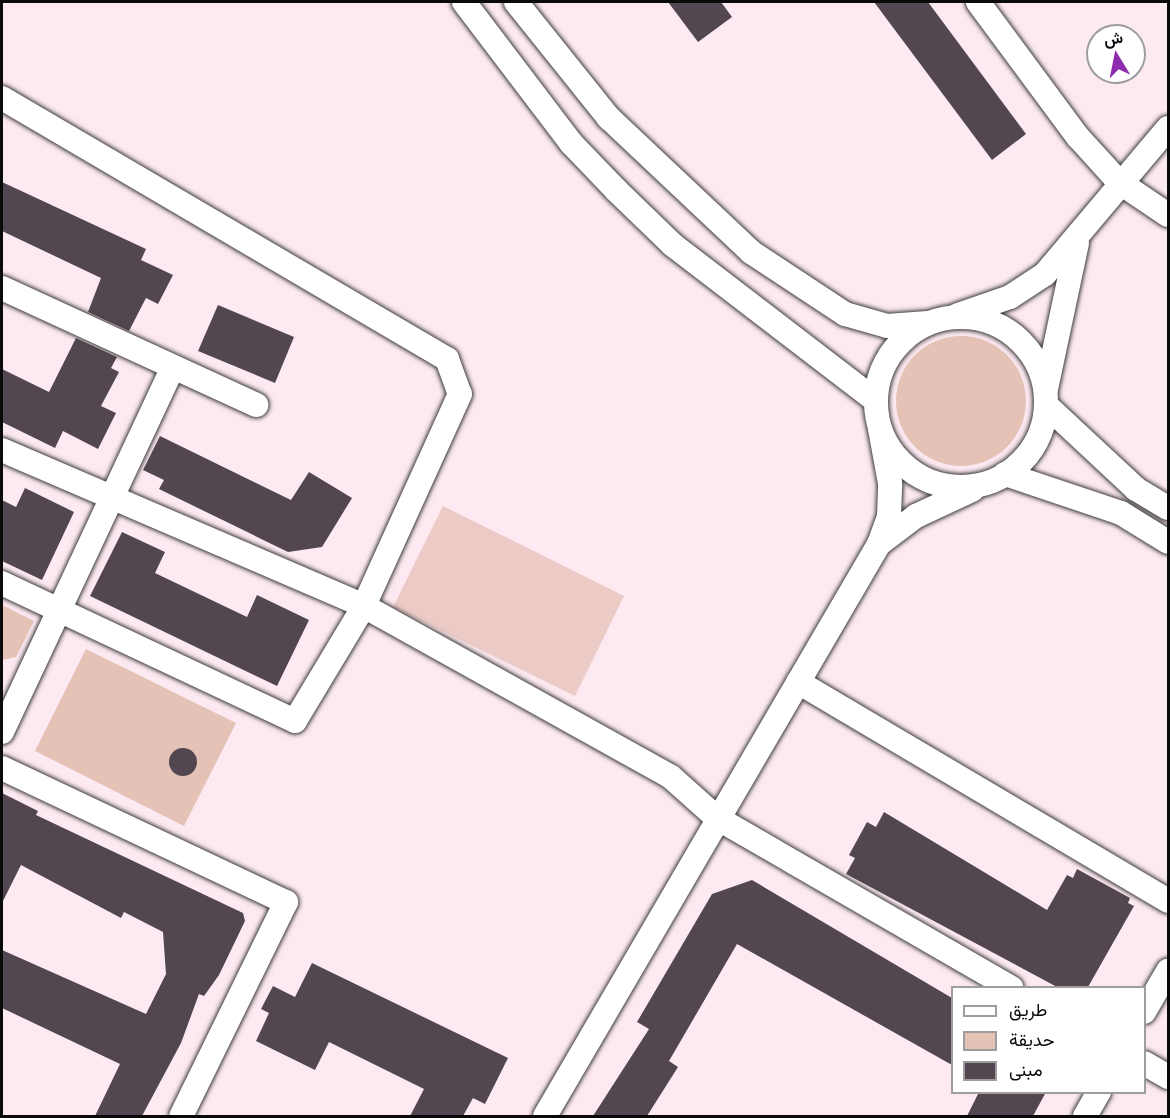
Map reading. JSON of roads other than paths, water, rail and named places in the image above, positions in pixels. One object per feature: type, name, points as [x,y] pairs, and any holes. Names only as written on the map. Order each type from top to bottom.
[{"type":"street","points":[[464,2],[571,142],[616,190],[673,245],[875,400]]},
{"type":"street","points":[[516,2],[609,118],[751,252],[845,314],[887,326],[928,323],[1010,297],[1077,243],[1119,182],[1168,128]]},
{"type":"street","points":[[978,2],[1078,136],[1119,182],[1168,215]]},
{"type":"street","points":[[2,98],[447,359],[460,394],[364,606],[295,721],[2,583]]},
{"type":"street","points":[[879,544],[916,516],[999,478],[1034,445],[1046,398],[1077,243]]},
{"type":"street","points":[[2,288],[256,405]]},
{"type":"street","points":[[952,317],[989,322],[1021,342],[1041,373],[1046,398],[1136,489],[1168,508]]},
{"type":"street","points":[[545,1116],[879,544],[889,518],[890,483],[875,400],[890,354],[928,323]]},
{"type":"street","points":[[2,732],[57,610],[173,367]]},
{"type":"street","points":[[880,429],[895,457],[923,478],[958,488],[999,478],[1121,513],[1168,542]]},
{"type":"street","points":[[2,450],[111,500],[364,606],[671,777],[717,818],[1010,986]]},
{"type":"street","points":[[798,682],[1168,901]]},
{"type":"street","points":[[2,768],[285,902],[181,1116]]},
{"type":"street","points":[[1146,1009],[1168,971]]},
{"type":"street","points":[[1146,1064],[1168,1077]]},
{"type":"street","points":[[1085,1116],[1098,1094]]}]
